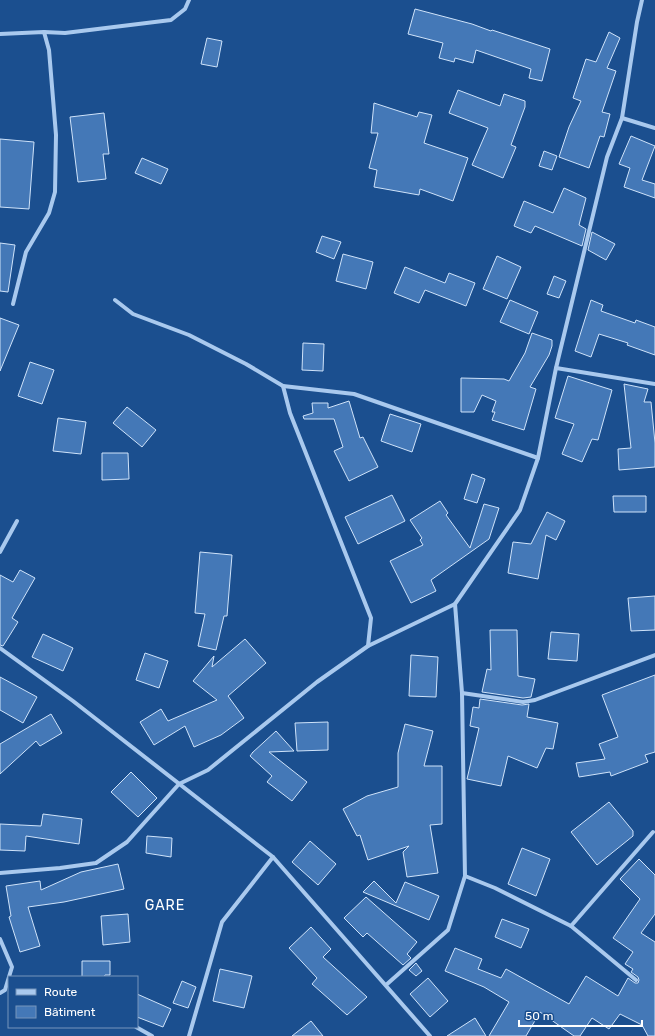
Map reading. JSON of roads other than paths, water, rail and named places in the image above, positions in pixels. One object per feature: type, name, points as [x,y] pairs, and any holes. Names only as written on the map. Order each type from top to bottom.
[{"type":"street","points":[[0,34],[44,32],[65,33],[171,20],[185,9],[188,0]]},
{"type":"street","points":[[0,873],[60,868],[96,863],[128,842],[179,784],[208,770],[317,682],[368,646],[455,604],[520,510],[538,458],[556,368],[607,157],[622,118],[637,22],[642,0]]},
{"type":"street","points":[[13,304],[26,252],[49,213],[55,192],[56,135],[49,50],[44,32]]},
{"type":"street","points":[[622,118],[655,128]]},
{"type":"street","points":[[115,300],[133,314],[190,335],[246,364],[283,386],[354,394],[538,458]]},
{"type":"street","points":[[556,368],[655,384]]},
{"type":"street","points":[[283,386],[290,413],[371,618],[368,646]]},
{"type":"street","points":[[0,552],[17,521]]},
{"type":"street","points":[[386,985],[448,930],[465,876],[462,693],[455,604]]},
{"type":"street","points":[[0,648],[73,701],[273,857],[430,1036]]},
{"type":"street","points":[[462,693],[523,702],[536,700],[655,655]]},
{"type":"street","points":[[571,926],[653,832]]},
{"type":"street","points":[[190,1036],[222,922],[273,857]]},
{"type":"street","points":[[465,876],[495,888],[571,926],[636,980]]},
{"type":"street","points":[[0,939],[12,967],[9,976]]},
{"type":"street","points":[[0,993],[5,990],[8,980]]},
{"type":"street","points":[[138,1028],[152,1036]]},
{"type":"district","name":"GARE","points":[[165,905]]}]
